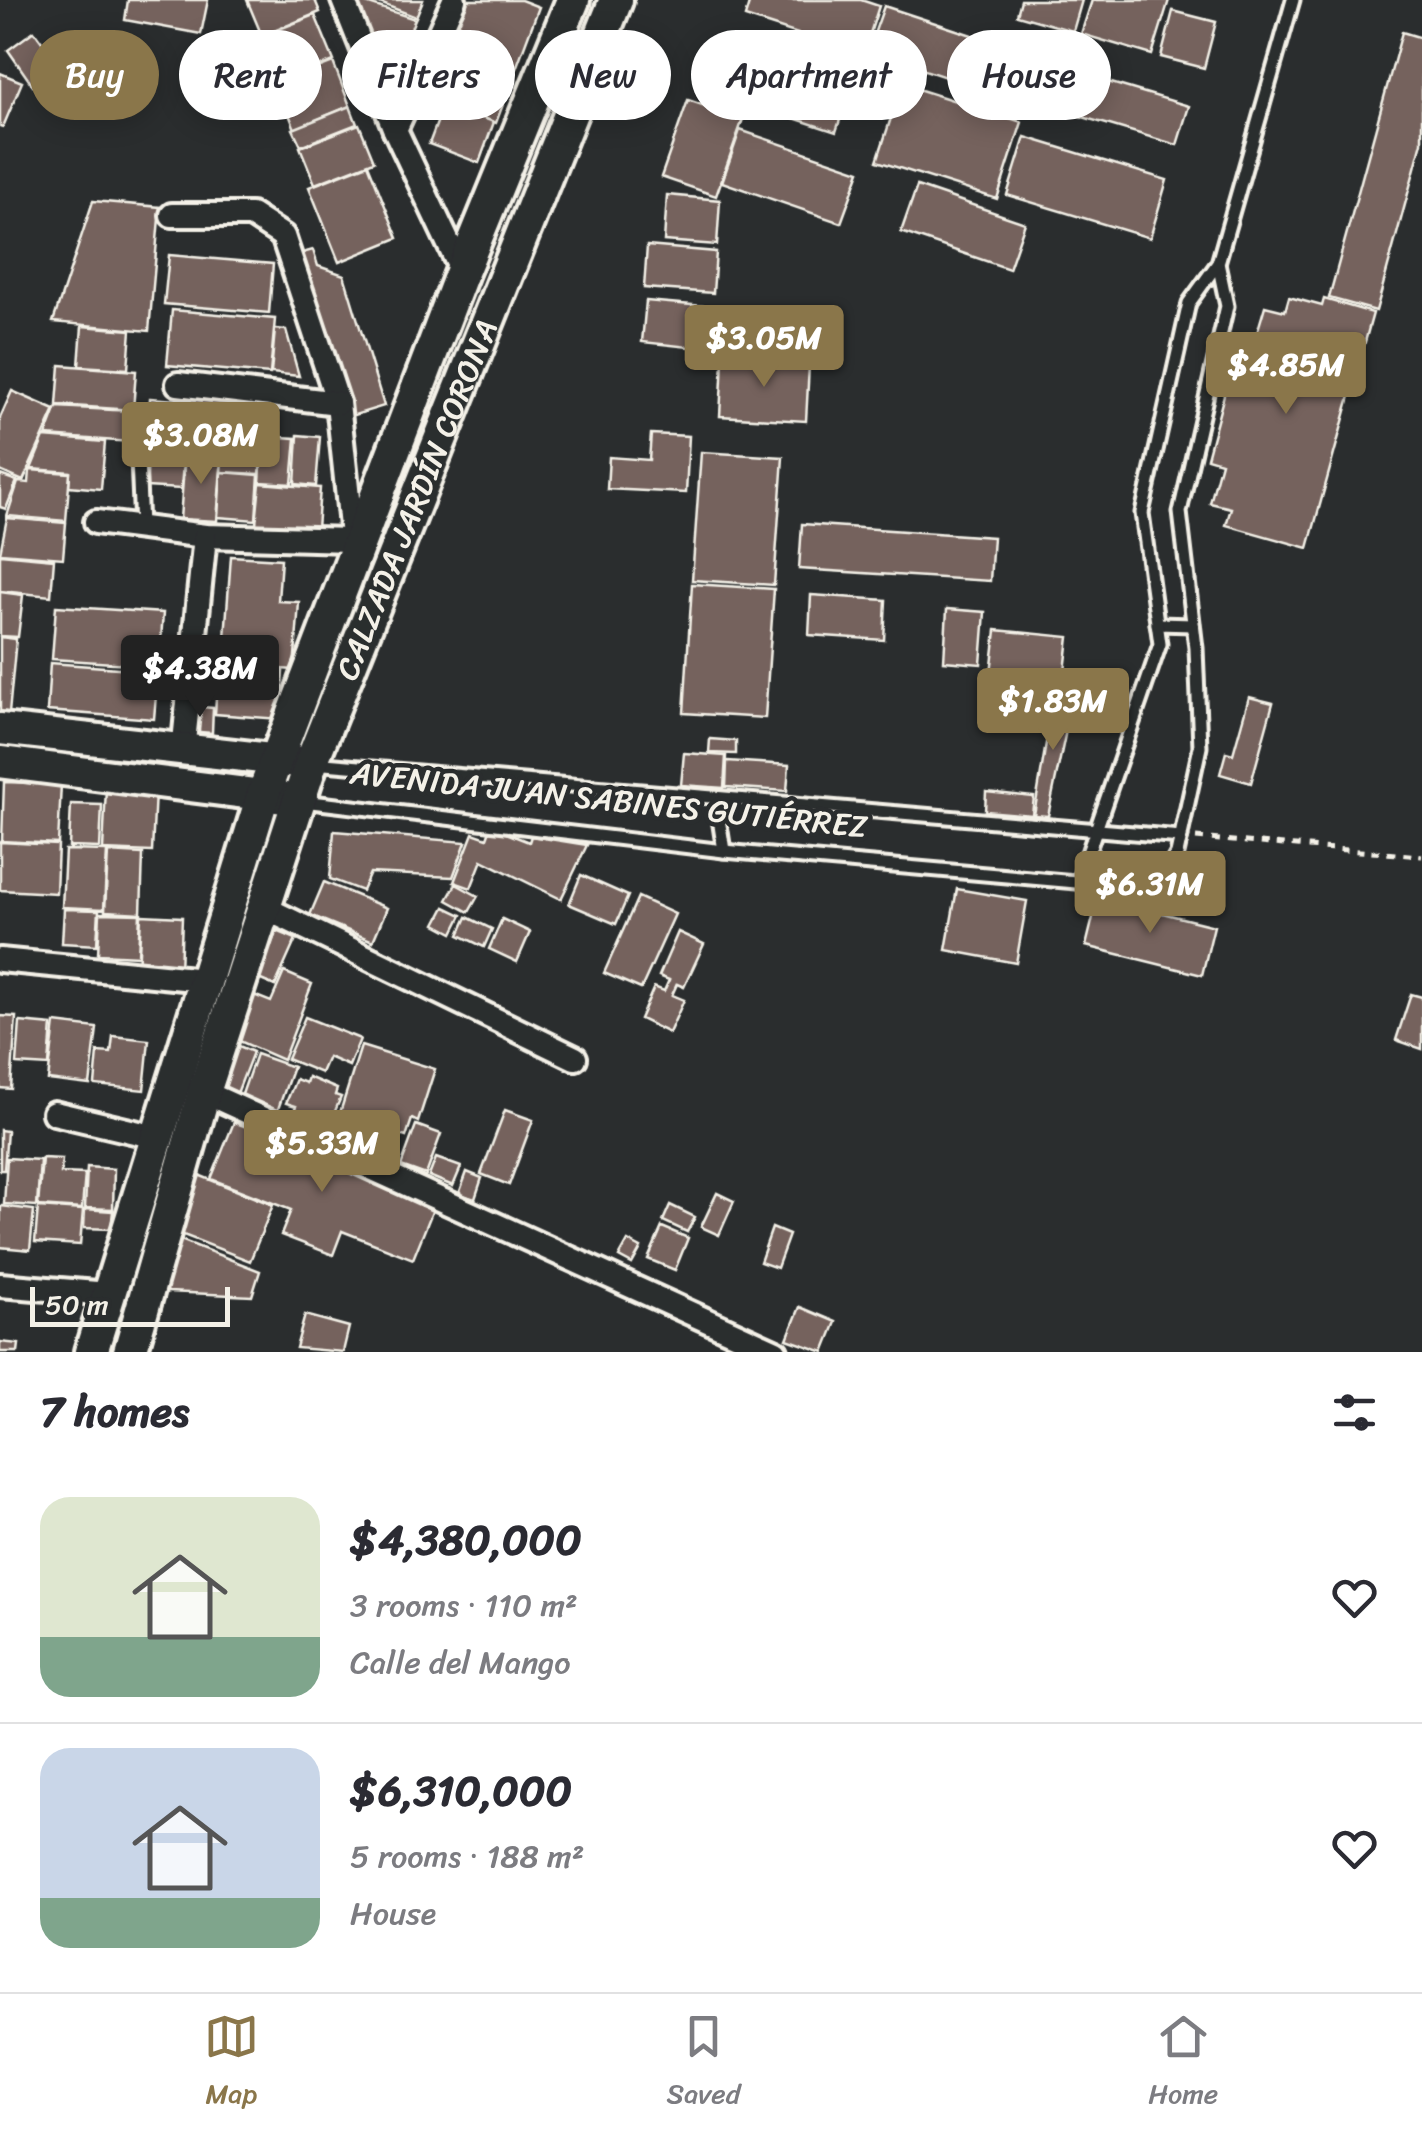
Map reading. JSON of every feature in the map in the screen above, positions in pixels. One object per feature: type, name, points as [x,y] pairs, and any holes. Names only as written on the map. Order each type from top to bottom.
[{"type":"main road","name":"CALZADA JARDÍN CORONA","points":[[560,30],[573,0]]},
{"type":"main road","name":"CALZADA JARDÍN CORONA","points":[[603,30],[616,0]]},
{"type":"main road","name":"CALZADA JARDÍN CORONA","points":[[91,1352],[262,795],[352,549],[535,90]]},
{"type":"main road","name":"CALZADA JARDÍN CORONA","points":[[130,1352],[204,1092],[311,763],[566,120]]},
{"type":"street","points":[[343,0],[395,130],[462,272]]},
{"type":"street","points":[[395,130],[454,0]]},
{"type":"street","points":[[96,522],[352,549],[338,403],[282,236],[252,216],[172,216]]},
{"type":"street","points":[[178,384],[338,403]]},
{"type":"street","points":[[183,752],[205,536]]},
{"type":"street","points":[[0,729],[311,763]]},
{"type":"street","name":"AVENIDA JUAN SABINES GUTIÉRREZ","points":[[0,762],[300,800]]},
{"type":"street","points":[[265,908],[575,1058]]},
{"type":"street","points":[[0,960],[204,980]]},
{"type":"street","points":[[204,1092],[776,1352]]},
{"type":"street","points":[[54,1113],[156,1137]]},
{"type":"street","points":[[0,1285],[108,1294]]},
{"type":"lane","points":[[1078,882],[1160,644],[1142,513],[1189,303],[1218,263],[1293,0]]},
{"type":"lane","points":[[1181,837],[1200,747],[1193,625],[1180,512],[1226,306],[1218,263]]},
{"type":"lane","points":[[138,459],[141,527]]},
{"type":"lane","points":[[1156,624],[1193,625]]},
{"type":"lane","name":"AVENIDA JUAN SABINES GUTIÉRREZ","points":[[300,800],[724,852],[1144,888],[1164,878],[1181,837],[311,763]]},
{"type":"lane","points":[[716,799],[724,852]]},
{"type":"path","points":[[1181,837],[1422,856]]},
{"type":"building","points":[[128,0],[208,0],[202,30],[125,20]]},
{"type":"building","points":[[247,0],[315,0],[320,12],[276,30],[260,30]]},
{"type":"building","points":[[357,0],[415,19],[410,30],[365,30]]},
{"type":"building","points":[[372,0],[423,0],[416,17]]},
{"type":"building","points":[[467,0],[521,0],[539,7],[515,71],[515,30],[456,30]]},
{"type":"building","points":[[750,0],[861,0],[879,6],[871,30],[786,30],[745,17]]},
{"type":"building","points":[[1021,0],[1082,0],[1073,30],[1017,15]]},
{"type":"building","points":[[1092,0],[1169,0],[1152,55],[1111,43],[1111,30],[1082,30]]},
{"type":"building","points":[[884,6],[957,30],[947,30],[947,77],[927,71],[927,30],[875,30]]},
{"type":"building","points":[[1173,11],[1216,22],[1204,68],[1161,57]]},
{"type":"building","points":[[315,15],[321,30],[277,30]]},
{"type":"building","points":[[322,32],[334,61],[322,66]]},
{"type":"building","points":[[1402,32],[1422,38],[1422,142],[1376,311],[1329,298]]},
{"type":"building","points":[[30,34],[30,82],[8,50]]},
{"type":"building","points":[[333,62],[342,85],[342,109],[322,118],[322,66]]},
{"type":"building","points":[[0,73],[22,82],[3,127],[0,126]]},
{"type":"building","points":[[1111,83],[1189,106],[1177,145],[1093,120],[1111,120]]},
{"type":"building","points":[[927,92],[947,98],[947,120],[1022,122],[997,199],[877,161],[890,120],[927,120]]},
{"type":"building","points":[[688,100],[691,120],[743,120],[716,196],[661,177]]},
{"type":"building","points":[[342,109],[342,120],[355,120],[357,124],[301,146],[293,129]]},
{"type":"building","points":[[291,120],[317,120],[295,129]]},
{"type":"building","points":[[438,120],[494,122],[479,163],[429,144]]},
{"type":"building","points":[[799,120],[840,120],[836,132]]},
{"type":"building","points":[[359,124],[374,161],[315,184],[300,147]]},
{"type":"building","points":[[740,130],[860,171],[841,223],[722,182]]},
{"type":"building","points":[[1025,137],[1167,180],[1150,238],[1007,195]]},
{"type":"building","points":[[368,164],[398,238],[339,262],[309,187]]},
{"type":"building","points":[[917,186],[1025,223],[1009,269],[901,232]]},
{"type":"building","points":[[667,195],[720,200],[717,245],[664,241]]},
{"type":"building","points":[[93,201],[160,207],[149,331],[53,322]]},
{"type":"building","points":[[647,246],[716,252],[713,293],[644,288]]},
{"type":"building","points":[[313,250],[318,266],[344,275],[384,406],[345,418],[295,255]]},
{"type":"building","points":[[169,255],[273,264],[269,313],[164,304]]},
{"type":"building","points":[[1289,297],[1322,306],[1324,299],[1373,313],[1308,548],[1226,525],[1231,508],[1210,503],[1221,462],[1207,458],[1239,339],[1254,343],[1265,306],[1285,311]]},
{"type":"building","points":[[646,301],[703,306],[698,348],[642,342]]},
{"type":"building","points":[[172,310],[275,319],[270,374],[167,365]]},
{"type":"building","points":[[82,326],[131,330],[128,369],[79,366]]},
{"type":"building","points":[[275,329],[286,330],[299,376],[271,373]]},
{"type":"building","points":[[723,360],[809,365],[806,421],[720,416]]},
{"type":"building","points":[[60,365],[136,371],[133,410],[57,405]]},
{"type":"building","points":[[12,391],[55,410],[23,481],[0,471],[0,418]]},
{"type":"building","points":[[150,398],[189,401],[185,449],[146,447]]},
{"type":"building","points":[[191,398],[233,402],[229,455],[187,452]]},
{"type":"building","points":[[57,407],[132,411],[131,442],[46,436]]},
{"type":"building","points":[[231,434],[263,437],[260,474],[221,472],[222,455],[230,456]]},
{"type":"building","points":[[651,434],[689,436],[686,493],[607,489],[609,457],[649,460]]},
{"type":"building","points":[[298,435],[320,437],[316,486],[295,484]]},
{"type":"building","points":[[263,436],[296,438],[292,484],[260,482]]},
{"type":"building","points":[[44,437],[105,442],[101,489],[69,486],[70,472],[31,469]]},
{"type":"building","points":[[149,448],[184,450],[181,489],[146,487]]},
{"type":"building","points":[[701,452],[783,457],[774,585],[692,580]]},
{"type":"building","points":[[185,453],[222,455],[217,521],[180,519]]},
{"type":"building","points":[[30,470],[70,473],[66,521],[7,516],[18,482],[29,483]]},
{"type":"building","points":[[221,472],[259,475],[256,520],[218,517]]},
{"type":"building","points":[[0,475],[17,481],[6,509],[0,507]]},
{"type":"building","points":[[260,483],[320,488],[317,529],[256,524]]},
{"type":"building","points":[[7,518],[66,523],[63,558],[0,553]]},
{"type":"building","points":[[802,524],[993,537],[990,581],[799,569]]},
{"type":"building","points":[[0,554],[54,559],[51,596],[0,591]]},
{"type":"building","points":[[231,556],[281,559],[278,601],[299,602],[294,670],[223,665]]},
{"type":"building","points":[[692,584],[774,589],[765,718],[684,713]]},
{"type":"building","points":[[0,592],[23,595],[18,637],[0,636]]},
{"type":"building","points":[[811,595],[886,600],[884,640],[809,635]]},
{"type":"building","points":[[56,606],[163,613],[159,666],[52,659]]},
{"type":"building","points":[[947,609],[985,612],[981,664],[944,661]]},
{"type":"building","points":[[996,630],[1069,637],[1063,689],[990,682]]},
{"type":"building","points":[[0,637],[16,639],[9,713],[0,712]]},
{"type":"building","points":[[50,663],[158,671],[154,719],[47,711]]},
{"type":"building","points":[[218,666],[283,671],[280,719],[215,714]]},
{"type":"building","points":[[1054,695],[1073,697],[1048,816],[1034,815]]},
{"type":"building","points":[[1249,697],[1273,703],[1251,783],[1220,774],[1226,752],[1233,754]]},
{"type":"building","points":[[190,706],[213,708],[212,733],[187,731]]},
{"type":"building","points":[[710,739],[736,741],[736,754],[709,753]]},
{"type":"building","points":[[684,753],[726,756],[724,788],[681,785]]},
{"type":"building","points":[[727,761],[789,765],[787,791],[726,787]]},
{"type":"building","points":[[4,782],[61,784],[58,844],[2,841]]},
{"type":"building","points":[[106,788],[155,791],[152,852],[103,850]]},
{"type":"building","points":[[986,792],[1034,797],[1032,815],[985,811]]},
{"type":"building","points":[[71,804],[102,805],[100,848],[69,847]]},
{"type":"building","points":[[491,827],[529,842],[531,836],[587,845],[561,899],[482,860],[471,888],[454,882],[473,833],[487,838]]},
{"type":"building","points":[[334,831],[466,842],[453,877],[370,873],[362,891],[330,879]]},
{"type":"building","points":[[0,842],[58,845],[56,893],[0,890]]},
{"type":"building","points":[[65,850],[107,851],[104,909],[62,907]]},
{"type":"building","points":[[108,852],[143,854],[141,913],[105,911]]},
{"type":"building","points":[[581,875],[628,896],[616,924],[569,904]]},
{"type":"building","points":[[324,882],[387,908],[373,941],[310,915]]},
{"type":"building","points":[[456,884],[478,896],[469,912],[447,900]]},
{"type":"building","points":[[957,889],[1027,901],[1016,963],[946,950]]},
{"type":"building","points":[[638,897],[675,914],[641,989],[604,973]]},
{"type":"building","points":[[1098,897],[1214,926],[1202,975],[1086,946]]},
{"type":"building","points":[[445,907],[462,915],[453,933],[436,924]]},
{"type":"building","points":[[64,909],[99,910],[97,945],[62,943]]},
{"type":"building","points":[[100,913],[140,914],[138,956],[98,954]]},
{"type":"building","points":[[141,915],[182,917],[180,973],[138,971]]},
{"type":"building","points":[[467,917],[492,929],[484,947],[459,935]]},
{"type":"building","points":[[502,919],[530,932],[517,962],[489,949]]},
{"type":"building","points":[[277,931],[296,939],[275,986],[256,978]]},
{"type":"building","points":[[678,932],[704,944],[684,987],[677,984],[672,995],[684,1000],[669,1033],[640,1019],[654,987],[664,991],[669,980],[659,976]]},
{"type":"building","points":[[284,972],[312,984],[283,1060],[235,1039],[254,995],[271,1002]]},
{"type":"building","points":[[1411,994],[1422,997],[1422,1049],[1396,1040]]},
{"type":"building","points":[[0,1016],[16,1017],[11,1089],[0,1088]]},
{"type":"building","points":[[305,1017],[360,1039],[349,1066],[328,1057],[321,1073],[287,1059]]},
{"type":"building","points":[[20,1022],[52,1025],[49,1066],[17,1064]]},
{"type":"building","points":[[55,1023],[97,1028],[90,1085],[48,1080]]},
{"type":"building","points":[[113,1036],[149,1040],[144,1090],[95,1085],[98,1052],[111,1053]]},
{"type":"building","points":[[232,1043],[253,1052],[236,1096],[214,1087]]},
{"type":"building","points":[[361,1046],[435,1069],[418,1122],[412,1119],[406,1137],[364,1124],[357,1146],[332,1138]]},
{"type":"building","points":[[256,1054],[293,1067],[277,1112],[240,1100]]},
{"type":"building","points":[[308,1077],[337,1089],[335,1095],[341,1097],[330,1123],[324,1120],[319,1132],[290,1120],[296,1106],[286,1103],[296,1079],[306,1083]]},
{"type":"building","points":[[505,1110],[533,1120],[509,1185],[481,1174]]},
{"type":"building","points":[[234,1122],[436,1202],[413,1259],[342,1231],[333,1255],[281,1235],[291,1210],[211,1179]]},
{"type":"building","points":[[416,1125],[441,1134],[426,1175],[401,1166]]},
{"type":"building","points":[[0,1130],[7,1131],[4,1170],[0,1170]]},
{"type":"building","points":[[7,1158],[40,1160],[37,1206],[4,1204]]},
{"type":"building","points":[[42,1158],[62,1159],[61,1173],[85,1174],[82,1209],[38,1206]]},
{"type":"building","points":[[436,1158],[461,1167],[453,1186],[429,1176]]},
{"type":"building","points":[[87,1167],[114,1169],[113,1209],[85,1208]]},
{"type":"building","points":[[467,1172],[482,1178],[475,1199],[459,1194]]},
{"type":"building","points":[[196,1174],[273,1205],[250,1261],[173,1231]]},
{"type":"building","points":[[717,1193],[734,1201],[719,1235],[701,1227]]},
{"type":"building","points":[[670,1205],[695,1217],[687,1232],[663,1221]]},
{"type":"building","points":[[1,1206],[34,1210],[30,1250],[0,1247]]},
{"type":"building","points":[[38,1207],[83,1210],[80,1245],[35,1242]]},
{"type":"building","points":[[85,1209],[113,1211],[111,1229],[84,1228]]},
{"type":"building","points":[[662,1227],[688,1238],[675,1270],[648,1259]]},
{"type":"building","points":[[772,1228],[789,1235],[777,1268],[760,1262]]},
{"type":"building","points":[[173,1237],[260,1271],[252,1296],[168,1292],[156,1280]]},
{"type":"building","points":[[628,1241],[641,1248],[632,1264],[619,1257]]},
{"type":"building","points":[[800,1307],[836,1322],[824,1352],[787,1339]]},
{"type":"building","points":[[305,1315],[349,1327],[343,1352],[296,1348]]},
{"type":"building","points":[[0,1342],[19,1344],[18,1352],[0,1352]]}]
